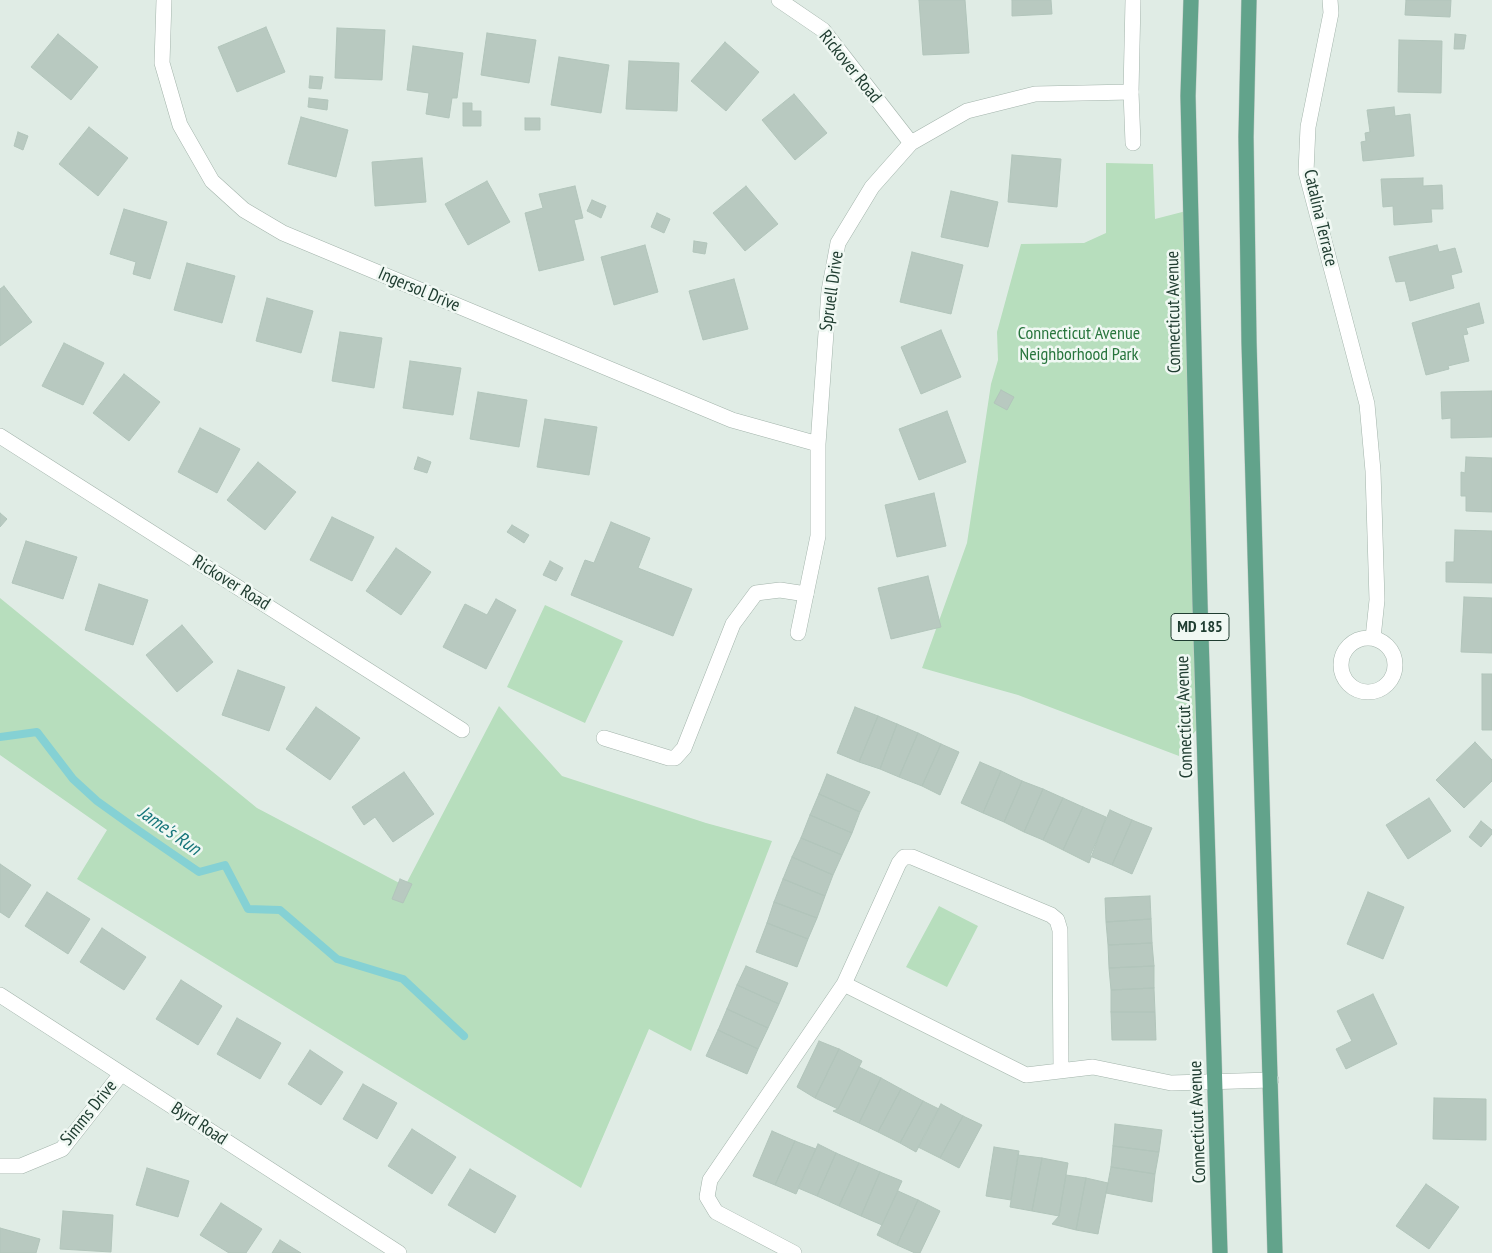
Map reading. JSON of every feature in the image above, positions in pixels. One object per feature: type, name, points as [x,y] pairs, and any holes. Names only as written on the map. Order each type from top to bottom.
[{"type":"main road","name":"Connecticut Avenue","points":[[1191,0],[1188,96],[1200,604],[1220,1253]]},
{"type":"main road","points":[[1249,0],[1246,137],[1249,342],[1275,1253]]},
{"type":"street","name":"Ingersol Drive","points":[[164,0],[162,63],[180,125],[212,181],[244,210],[283,233],[723,416],[818,444]]},
{"type":"street","name":"Rickover Road","points":[[779,0],[823,30],[911,144]]},
{"type":"street","points":[[1133,0],[1131,92],[1133,143]]},
{"type":"street","name":"Catalina Terrace","points":[[1330,0],[1332,13],[1308,127],[1306,172],[1367,404],[1373,471],[1377,600],[1373,638]]},
{"type":"street","name":"Spruell Drive","points":[[798,633],[818,536],[818,444],[828,291],[838,244],[872,187],[911,144],[967,111],[1034,94],[1131,92]]},
{"type":"street","name":"Rickover Road","points":[[0,436],[462,730]]},
{"type":"street","points":[[604,738],[669,758],[675,758],[684,748],[733,624],[756,593],[780,590],[806,594]]},
{"type":"street","points":[[794,1253],[716,1212],[708,1197],[710,1180],[844,984],[899,863],[904,857],[912,857],[1051,915],[1057,920],[1060,930],[1061,1071]]},
{"type":"street","points":[[844,984],[1026,1075],[1093,1067],[1171,1084],[1271,1080]]},
{"type":"street","name":"Byrd Road","points":[[0,995],[399,1253]]},
{"type":"street","name":"Simms Drive","points":[[0,1166],[21,1166],[62,1148],[121,1074]]},
{"type":"green space","name":"Connecticut Avenue Neighborhood Park","points":[[1106,163],[1153,164],[1155,219],[1190,210],[1204,722],[1179,749],[1179,756],[1018,695],[922,668],[967,543],[991,384],[998,360],[997,332],[1021,244],[1084,243],[1106,233]]},
{"type":"green space","points":[[0,598],[257,808],[405,886],[499,706],[562,776],[706,823],[772,841],[691,1051],[649,1029],[581,1188],[77,879],[107,830],[0,755]]},
{"type":"green space","points":[[545,605],[623,641],[585,723],[507,687]]},
{"type":"green space","points":[[939,906],[978,926],[947,987],[906,967]]},
{"type":"building","points":[[919,0],[965,0],[969,53],[923,55]]},
{"type":"building","points":[[1012,0],[1051,0],[1052,14],[1012,16]]},
{"type":"building","points":[[1406,0],[1451,0],[1450,17],[1405,15]]},
{"type":"building","points":[[266,27],[285,72],[237,92],[218,47]]},
{"type":"building","points":[[337,28],[385,30],[382,80],[335,78]]},
{"type":"building","points":[[487,33],[536,40],[529,83],[481,75]]},
{"type":"building","points":[[58,34],[98,67],[71,100],[31,67]]},
{"type":"building","points":[[1455,34],[1466,35],[1464,49],[1454,49]]},
{"type":"building","points":[[1399,40],[1442,41],[1441,93],[1398,92]]},
{"type":"building","points":[[725,42],[759,72],[726,111],[691,81]]},
{"type":"building","points":[[413,46],[463,53],[457,98],[452,98],[449,118],[426,114],[429,93],[407,90]]},
{"type":"building","points":[[559,57],[609,65],[601,113],[551,105]]},
{"type":"building","points":[[629,61],[679,63],[677,111],[626,109]]},
{"type":"building","points":[[310,76],[323,77],[321,89],[309,88]]},
{"type":"building","points":[[794,94],[827,133],[795,160],[762,120]]},
{"type":"building","points":[[309,98],[328,100],[327,110],[308,107]]},
{"type":"building","points":[[463,103],[472,103],[472,111],[481,111],[481,126],[463,126]]},
{"type":"building","points":[[1394,107],[1395,116],[1410,114],[1414,156],[1363,161],[1361,142],[1366,141],[1365,133],[1370,132],[1367,110]]},
{"type":"building","points":[[301,117],[348,130],[336,177],[288,164]]},
{"type":"building","points":[[525,118],[540,118],[540,130],[525,130]]},
{"type":"building","points":[[89,127],[128,158],[98,196],[59,164]]},
{"type":"building","points":[[18,132],[28,136],[23,150],[14,146]]},
{"type":"building","points":[[1012,155],[1061,159],[1057,207],[1008,202]]},
{"type":"building","points":[[422,158],[426,202],[375,206],[372,162]]},
{"type":"building","points":[[1423,178],[1423,186],[1442,185],[1443,209],[1431,209],[1432,222],[1394,225],[1393,206],[1383,207],[1381,179]]},
{"type":"building","points":[[487,181],[510,222],[468,245],[445,204]]},
{"type":"building","points":[[575,186],[583,218],[574,220],[584,260],[539,271],[525,213],[543,208],[539,194]]},
{"type":"building","points":[[746,186],[778,224],[745,251],[713,213]]},
{"type":"building","points":[[951,191],[998,202],[988,247],[941,237]]},
{"type":"building","points":[[592,200],[606,206],[601,218],[587,211]]},
{"type":"building","points":[[124,209],[167,222],[150,279],[133,274],[136,262],[110,254]]},
{"type":"building","points":[[657,213],[670,219],[664,233],[651,227]]},
{"type":"building","points":[[694,241],[707,243],[705,254],[693,252]]},
{"type":"building","points":[[645,245],[658,292],[614,305],[601,257]]},
{"type":"building","points":[[1437,245],[1439,252],[1455,248],[1462,272],[1451,275],[1454,288],[1410,301],[1405,281],[1396,282],[1389,257]]},
{"type":"building","points":[[912,252],[963,265],[951,314],[900,302]]},
{"type":"building","points":[[187,263],[235,276],[222,323],[174,310]]},
{"type":"building","points":[[734,279],[748,329],[703,340],[689,291]]},
{"type":"building","points":[[4,286],[32,322],[0,346],[0,289]]},
{"type":"building","points":[[267,298],[313,311],[301,353],[256,341]]},
{"type":"building","points":[[1479,303],[1484,323],[1466,328],[1468,334],[1463,335],[1469,361],[1448,366],[1449,369],[1426,375],[1412,323]]},
{"type":"building","points":[[941,330],[961,377],[921,394],[901,347]]},
{"type":"building","points":[[340,332],[382,338],[374,388],[332,381]]},
{"type":"building","points":[[64,343],[104,363],[83,405],[42,386]]},
{"type":"building","points":[[410,361],[461,368],[453,415],[403,408]]},
{"type":"building","points":[[124,374],[160,402],[129,441],[93,413]]},
{"type":"building","points":[[1001,390],[1014,397],[1007,410],[994,403]]},
{"type":"building","points":[[1492,391],[1492,437],[1451,438],[1451,418],[1442,419],[1441,392]]},
{"type":"building","points":[[478,392],[527,400],[519,447],[470,439]]},
{"type":"building","points":[[947,411],[966,462],[919,480],[899,429]]},
{"type":"building","points":[[545,419],[597,427],[589,475],[537,467]]},
{"type":"building","points":[[200,428],[240,449],[217,493],[178,472]]},
{"type":"building","points":[[418,457],[431,462],[427,473],[414,469]]},
{"type":"building","points":[[1466,457],[1492,458],[1492,512],[1466,511],[1466,496],[1461,496],[1461,472],[1465,473]]},
{"type":"building","points":[[258,462],[296,492],[265,530],[227,500]]},
{"type":"building","points":[[934,493],[946,546],[897,557],[885,505]]},
{"type":"building","points":[[0,513],[7,519],[0,527]]},
{"type":"building","points":[[332,517],[374,537],[352,581],[310,560]]},
{"type":"building","points":[[611,522],[650,538],[638,568],[692,589],[673,636],[571,595],[585,560],[594,563]]},
{"type":"building","points":[[512,525],[529,535],[524,543],[507,532]]},
{"type":"building","points":[[1455,530],[1492,531],[1492,583],[1446,582],[1446,562],[1454,562]]},
{"type":"building","points":[[26,541],[77,557],[63,599],[12,583]]},
{"type":"building","points":[[396,548],[431,572],[401,615],[366,591]]},
{"type":"building","points":[[550,561],[563,568],[556,581],[543,575]]},
{"type":"building","points":[[928,576],[941,627],[891,639],[878,588]]},
{"type":"building","points":[[99,584],[148,600],[133,645],[85,630]]},
{"type":"building","points":[[1464,597],[1492,598],[1492,653],[1461,652]]},
{"type":"building","points":[[496,599],[516,610],[486,669],[443,647],[465,604],[487,615]]},
{"type":"building","points":[[182,625],[213,662],[177,692],[146,655]]},
{"type":"building","points":[[238,670],[285,687],[269,731],[222,715]]},
{"type":"building","points":[[1482,674],[1492,674],[1492,730],[1482,730]]},
{"type":"building","points":[[316,707],[360,738],[330,780],[286,749]]},
{"type":"building","points":[[855,707],[878,716],[859,762],[837,753]]},
{"type":"building","points":[[878,716],[897,724],[880,769],[859,762]]},
{"type":"building","points":[[897,724],[918,733],[899,777],[880,769]]},
{"type":"building","points":[[918,733],[941,744],[922,786],[899,777]]},
{"type":"building","points":[[1475,742],[1492,760],[1492,781],[1464,808],[1436,780]]},
{"type":"building","points":[[941,744],[959,752],[940,795],[922,786]]},
{"type":"building","points":[[980,762],[1001,771],[983,813],[961,803]]},
{"type":"building","points":[[1001,771],[1022,781],[1004,822],[983,813]]},
{"type":"building","points":[[404,772],[434,814],[393,842],[375,817],[364,825],[352,807]]},
{"type":"building","points":[[827,774],[870,792],[860,812],[819,794]]},
{"type":"building","points":[[1022,781],[1043,789],[1024,832],[1004,822]]},
{"type":"building","points":[[1043,789],[1063,798],[1043,840],[1024,832]]},
{"type":"building","points":[[819,794],[860,812],[852,833],[810,815]]},
{"type":"building","points":[[1063,798],[1083,807],[1063,850],[1043,840]]},
{"type":"building","points":[[1429,798],[1451,831],[1408,859],[1386,825]]},
{"type":"building","points":[[1083,807],[1106,817],[1089,863],[1063,850]]},
{"type":"building","points":[[1110,810],[1132,820],[1112,865],[1090,856]]},
{"type":"building","points":[[810,815],[852,833],[842,855],[801,838]]},
{"type":"building","points":[[1132,820],[1152,828],[1132,874],[1112,865]]},
{"type":"building","points":[[1481,821],[1492,830],[1492,834],[1481,847],[1469,837]]},
{"type":"building","points":[[801,838],[842,855],[833,875],[792,857]]},
{"type":"building","points":[[792,857],[833,875],[825,896],[783,879]]},
{"type":"building","points":[[0,864],[31,885],[9,918],[0,912]]},
{"type":"building","points":[[400,879],[412,884],[403,903],[392,899]]},
{"type":"building","points":[[783,879],[825,896],[817,918],[774,902]]},
{"type":"building","points":[[47,892],[90,919],[68,954],[25,926]]},
{"type":"building","points":[[1368,892],[1404,907],[1383,959],[1347,944]]},
{"type":"building","points":[[1150,896],[1151,919],[1106,922],[1105,898]]},
{"type":"building","points":[[774,902],[817,918],[808,939],[767,923]]},
{"type":"building","points":[[1151,919],[1152,943],[1108,945],[1106,922]]},
{"type":"building","points":[[767,923],[808,939],[797,967],[756,952]]},
{"type":"building","points":[[102,928],[146,957],[124,990],[80,962]]},
{"type":"building","points":[[1152,943],[1154,966],[1109,968],[1108,945]]},
{"type":"building","points":[[746,966],[788,983],[779,1004],[737,985]]},
{"type":"building","points":[[1154,966],[1154,988],[1111,990],[1109,968]]},
{"type":"building","points":[[181,980],[222,1006],[198,1045],[156,1019]]},
{"type":"building","points":[[737,985],[779,1004],[768,1028],[727,1009]]},
{"type":"building","points":[[1154,988],[1155,1012],[1111,1012],[1111,990]]},
{"type":"building","points":[[1373,994],[1397,1044],[1346,1069],[1336,1049],[1352,1041],[1337,1011]]},
{"type":"building","points":[[727,1009],[768,1028],[758,1049],[718,1030]]},
{"type":"building","points":[[1111,1012],[1155,1012],[1156,1040],[1112,1040]]},
{"type":"building","points":[[237,1018],[281,1043],[260,1079],[217,1054]]},
{"type":"building","points":[[718,1030],[758,1049],[747,1074],[706,1056]]},
{"type":"building","points":[[819,1041],[839,1049],[815,1098],[797,1087]]},
{"type":"building","points":[[839,1049],[862,1061],[838,1109],[815,1098]]},
{"type":"building","points":[[310,1050],[343,1072],[321,1105],[288,1084]]},
{"type":"building","points":[[859,1067],[881,1078],[859,1123],[833,1111],[838,1109]]},
{"type":"building","points":[[881,1078],[901,1089],[878,1132],[859,1123]]},
{"type":"building","points":[[363,1084],[397,1103],[377,1139],[343,1119]]},
{"type":"building","points":[[901,1089],[923,1101],[900,1143],[878,1132]]},
{"type":"building","points":[[1434,1098],[1486,1099],[1486,1140],[1433,1139]]},
{"type":"building","points":[[923,1101],[939,1109],[916,1152],[900,1143]]},
{"type":"building","points":[[941,1104],[963,1116],[940,1158],[918,1147]]},
{"type":"building","points":[[963,1116],[982,1125],[959,1168],[940,1158]]},
{"type":"building","points":[[1115,1124],[1162,1130],[1159,1152],[1113,1146]]},
{"type":"building","points":[[412,1129],[456,1157],[432,1194],[388,1166]]},
{"type":"building","points":[[772,1131],[795,1141],[775,1185],[753,1176]]},
{"type":"building","points":[[795,1141],[816,1149],[796,1194],[775,1185]]},
{"type":"building","points":[[818,1144],[836,1153],[817,1196],[798,1188]]},
{"type":"building","points":[[1113,1146],[1159,1152],[1155,1174],[1111,1167]]},
{"type":"building","points":[[994,1147],[1019,1151],[1011,1200],[986,1196]]},
{"type":"building","points":[[836,1153],[859,1163],[839,1206],[817,1196]]},
{"type":"building","points":[[1018,1155],[1042,1158],[1032,1211],[1010,1207]]},
{"type":"building","points":[[1042,1158],[1068,1163],[1059,1216],[1032,1211]]},
{"type":"building","points":[[859,1163],[880,1172],[861,1216],[839,1206]]},
{"type":"building","points":[[1111,1167],[1155,1174],[1152,1202],[1106,1193]]},
{"type":"building","points":[[147,1168],[189,1181],[178,1217],[136,1205]]},
{"type":"building","points":[[470,1169],[516,1196],[495,1233],[448,1205]]},
{"type":"building","points":[[880,1172],[902,1181],[882,1225],[861,1216]]},
{"type":"building","points":[[1066,1175],[1086,1178],[1076,1230],[1052,1224],[1059,1216]]},
{"type":"building","points":[[1086,1178],[1108,1183],[1098,1234],[1076,1230]]},
{"type":"building","points":[[1426,1184],[1459,1207],[1429,1249],[1396,1226]]},
{"type":"building","points":[[898,1191],[918,1200],[897,1245],[877,1235]]},
{"type":"building","points":[[918,1200],[940,1211],[920,1253],[915,1253],[897,1245]]},
{"type":"building","points":[[221,1203],[262,1229],[246,1253],[229,1253],[200,1235]]},
{"type":"building","points":[[63,1211],[113,1215],[111,1252],[60,1249]]},
{"type":"building","points":[[0,1228],[40,1239],[36,1253],[0,1253]]},
{"type":"building","points":[[280,1240],[301,1253],[272,1253]]},
{"type":"waterway","name":"Jame's Run","points":[[0,737],[37,732],[73,779],[97,801],[132,826],[199,872],[225,865],[248,909],[280,910],[337,959],[403,979],[464,1036]]}]
